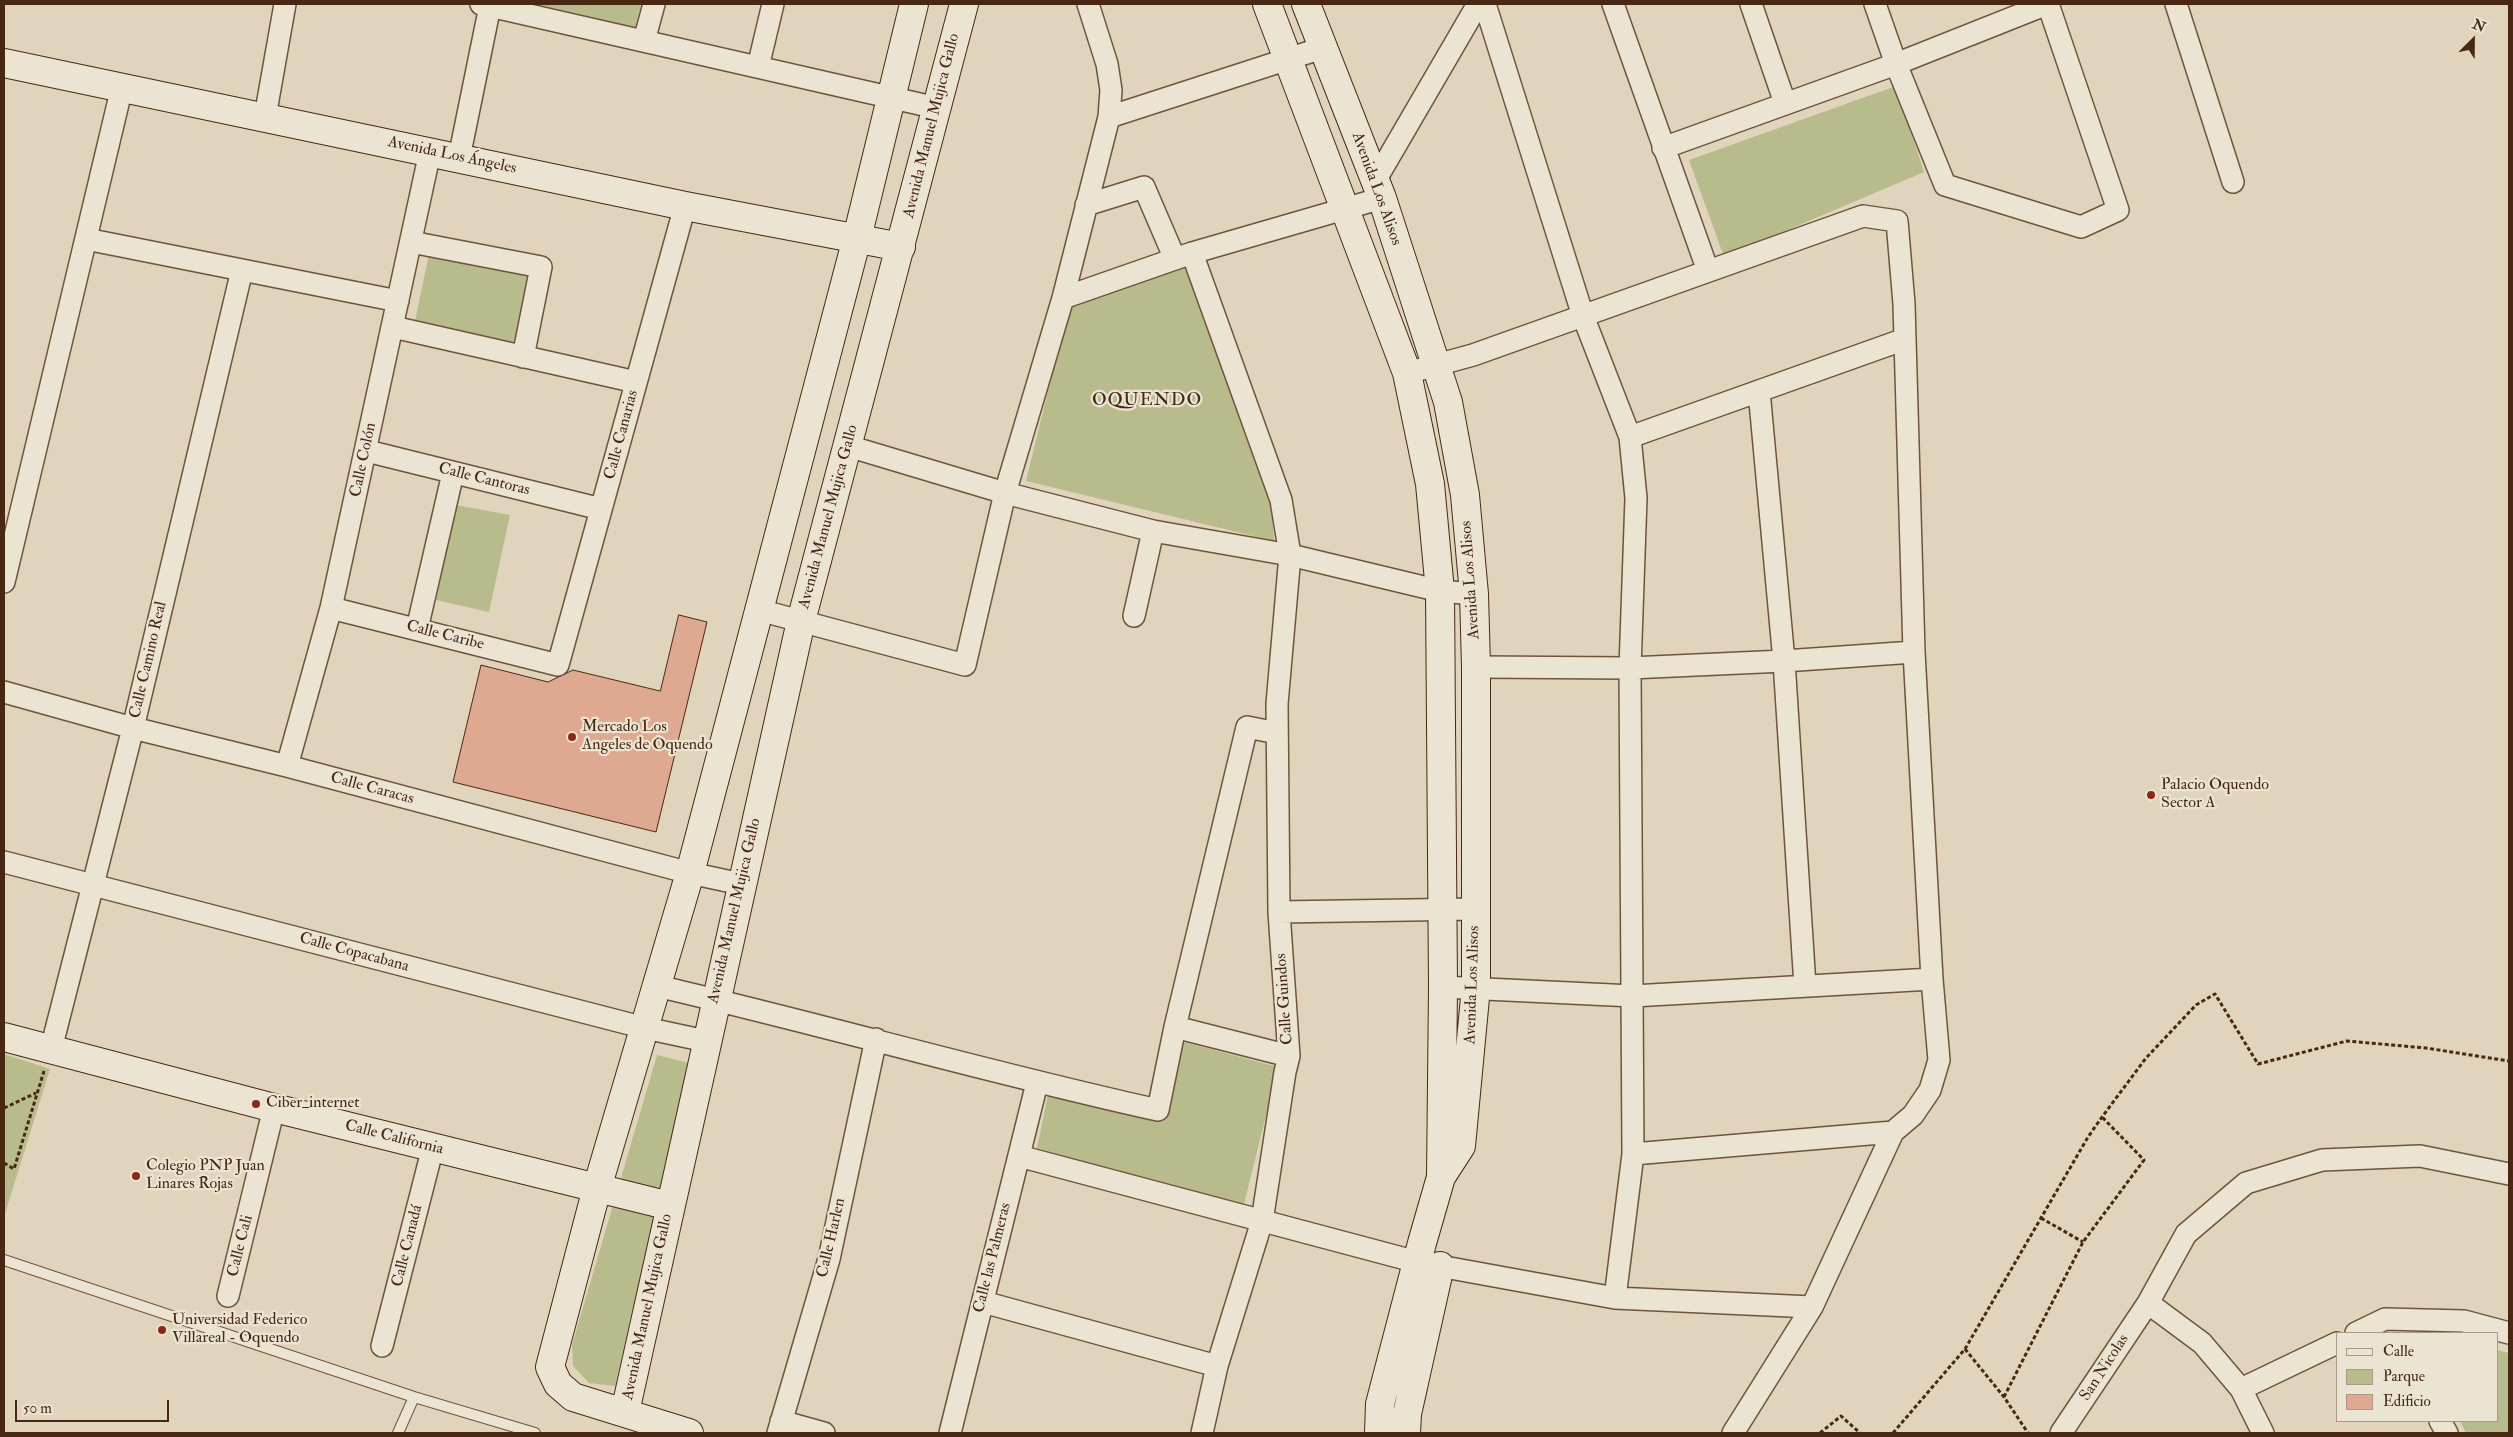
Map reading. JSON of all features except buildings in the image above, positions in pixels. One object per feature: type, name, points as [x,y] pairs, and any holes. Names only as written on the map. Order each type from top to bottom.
[{"type":"street","points":[[265,117],[285,4]]},
{"type":"street","points":[[644,41],[654,4]]},
{"type":"street","points":[[758,67],[773,4]]},
{"type":"street","name":"Avenida Manuel Mujica Gallo","points":[[914,4],[856,238],[690,873],[597,1188],[550,1368],[558,1384],[573,1397],[625,1412],[715,999],[801,621],[964,4]]},
{"type":"street","points":[[759,610],[965,665],[1006,493],[1063,298],[1109,117],[1111,90],[1106,64],[1088,4]]},
{"type":"street","name":"Avenida Los Alisos","points":[[1267,4],[1347,209],[1407,373],[1430,484],[1440,592],[1443,910],[1441,1177],[1407,1414],[1406,1433]]},
{"type":"street","name":"Avenida Los Alisos","points":[[1306,4],[1378,189],[1437,365],[1448,402],[1465,495],[1474,594],[1476,667],[1476,987],[1461,1146],[1441,1177]]},
{"type":"street","points":[[1063,298],[1183,256],[1347,209],[1378,189],[1478,4]]},
{"type":"street","points":[[1485,4],[1583,316],[1630,438],[1636,498],[1630,668],[1633,1154],[1615,1298]]},
{"type":"street","points":[[1612,4],[1708,271]]},
{"type":"street","points":[[1751,4],[1785,104]]},
{"type":"street","points":[[1663,148],[1896,64],[2047,4],[2118,210],[2082,227],[1945,186],[1896,64],[1875,4]]},
{"type":"street","points":[[2176,4],[2233,182]]},
{"type":"street","points":[[459,158],[486,5],[937,108]]},
{"type":"street","points":[[1109,117],[1322,48]]},
{"type":"street","name":"Avenida Los Ángeles","points":[[4,62],[685,206],[901,248]]},
{"type":"street","points":[[4,582],[122,88]]},
{"type":"street","name":"Calle Colón","points":[[287,766],[331,608],[367,451],[430,152]]},
{"type":"street","name":"Calle Guindos","points":[[1086,206],[1144,187],[1183,256],[1281,500],[1290,555],[1277,704],[1279,912],[1289,1056],[1262,1221],[1217,1366],[1202,1433]]},
{"type":"street","name":"Calle Canarias","points":[[558,665],[685,206]]},
{"type":"street","points":[[1407,373],[1473,355],[1863,216],[1898,221],[1905,339],[1914,652],[1932,979],[1939,1060],[1930,1090],[1913,1115],[1893,1132],[1812,1307],[1733,1433]]},
{"type":"street","points":[[86,239],[398,301]]},
{"type":"street","points":[[411,242],[541,267],[523,357]]},
{"type":"street","name":"Calle Camino Real","points":[[47,1060],[133,728],[242,270]]},
{"type":"street","points":[[393,327],[636,382]]},
{"type":"street","points":[[1630,438],[1905,339]]},
{"type":"street","points":[[1759,391],[1784,661],[1806,986]]},
{"type":"street","points":[[848,446],[1006,493],[1153,531],[1290,555],[1440,592],[1474,594]]},
{"type":"street","name":"Calle Cantoras","points":[[367,451],[601,509]]},
{"type":"street","points":[[417,629],[453,473]]},
{"type":"street","points":[[1134,616],[1153,531]]},
{"type":"street","name":"Calle Caribe","points":[[331,608],[558,665]]},
{"type":"street","points":[[1476,667],[1630,668],[1784,661],[1914,652]]},
{"type":"street","name":"Calle Caracas","points":[[4,692],[133,728],[287,766],[690,873],[741,884]]},
{"type":"street","points":[[657,986],[876,1039],[1037,1083],[1158,1110],[1175,1027],[1248,727],[1277,733]]},
{"type":"street","name":"Calle Copacabana","points":[[4,862],[645,1028],[706,1041]]},
{"type":"street","points":[[1279,912],[1476,909]]},
{"type":"street","points":[[1443,987],[1476,987],[1633,996],[1932,979]]},
{"type":"street","points":[[1175,1027],[1289,1056]]},
{"type":"street","name":"Calle California","points":[[4,1037],[47,1060],[274,1108],[670,1206]]},
{"type":"street","name":"Calle Harlen","points":[[780,1427],[828,1259],[876,1039]]},
{"type":"street","name":"Calle las Palmeras","points":[[950,1433],[1037,1083]]},
{"type":"street","name":"Calle Cali","points":[[228,1296],[274,1108]]},
{"type":"street","points":[[1633,1154],[1893,1132]]},
{"type":"street","name":"Calle Canadá","points":[[382,1346],[433,1147]]},
{"type":"street","points":[[1019,1156],[1429,1264],[1615,1298],[1812,1307]]},
{"type":"street","name":"San Nicolas","points":[[2061,1433],[2148,1303],[2186,1234],[2246,1183],[2322,1160],[2420,1156],[2509,1174]]},
{"type":"street","name":"Avenida Los Alisos","points":[[1379,1433],[1380,1404],[1429,1264]]},
{"type":"street","points":[[983,1302],[1217,1366]]},
{"type":"street","points":[[2148,1303],[2202,1343],[2241,1389],[2263,1433]]},
{"type":"street","points":[[2361,1332],[2389,1326],[2464,1321],[2509,1332]]},
{"type":"street","points":[[2241,1389],[2336,1343]]},
{"type":"street","points":[[625,1412],[689,1433]]},
{"type":"street","points":[[2441,1422],[2447,1433]]},
{"type":"street","points":[[780,1427],[824,1433]]},
{"type":"lane","points":[[4,1260],[414,1397],[535,1433]]},
{"type":"lane","points":[[398,1433],[414,1397]]},
{"type":"path","points":[[1892,1433],[1965,1349],[2088,1137],[2102,1117],[2146,1058],[2196,1005],[2215,994],[2258,1064],[2347,1041],[2426,1048],[2509,1061]]},
{"type":"path","points":[[4,1163],[14,1169],[47,1060]]},
{"type":"path","points":[[4,1108],[37,1093]]},
{"type":"path","points":[[2004,1397],[2082,1242],[2144,1160],[2102,1117]]},
{"type":"path","points":[[2041,1218],[2082,1242]]},
{"type":"path","points":[[1965,1349],[2004,1397],[2028,1433]]},
{"type":"path","points":[[1820,1433],[1841,1416],[1860,1433]]},
{"type":"green space","points":[[532,4],[641,4],[635,28]]},
{"type":"green space","points":[[1896,86],[1924,172],[1724,257],[1689,160]]},
{"type":"green space","points":[[429,254],[528,275],[516,343],[415,321]]},
{"type":"green space","points":[[1185,264],[1271,498],[1274,541],[1026,481],[1069,305]]},
{"type":"green space","points":[[456,505],[510,515],[489,612],[436,600]]},
{"type":"green space","points":[[1180,1041],[1278,1067],[1243,1208],[1037,1148],[1049,1090],[1164,1117]]},
{"type":"green space","points":[[4,1054],[50,1069],[4,1217]]},
{"type":"green space","points":[[657,1055],[689,1063],[615,1386],[589,1383],[573,1366],[572,1345]]},
{"type":"green space","points":[[2498,1350],[2509,1353],[2509,1433],[2466,1433],[2460,1422],[2498,1422]]},
{"type":"place","name":"Mercado Los Angeles de Oquendo","points":[[572,737]]},
{"type":"place","name":"Palacio Oquendo Sector A","points":[[2151,795]]},
{"type":"place","name":"Ciber_internet","points":[[256,1104]]},
{"type":"place","name":"Colegio PNP Juan Linares Rojas","points":[[136,1176]]},
{"type":"place","name":"Universidad Federico Villareal - Oquendo","points":[[162,1330]]},
{"type":"district","name":"OQUENDO","points":[[1147,401]]}]
